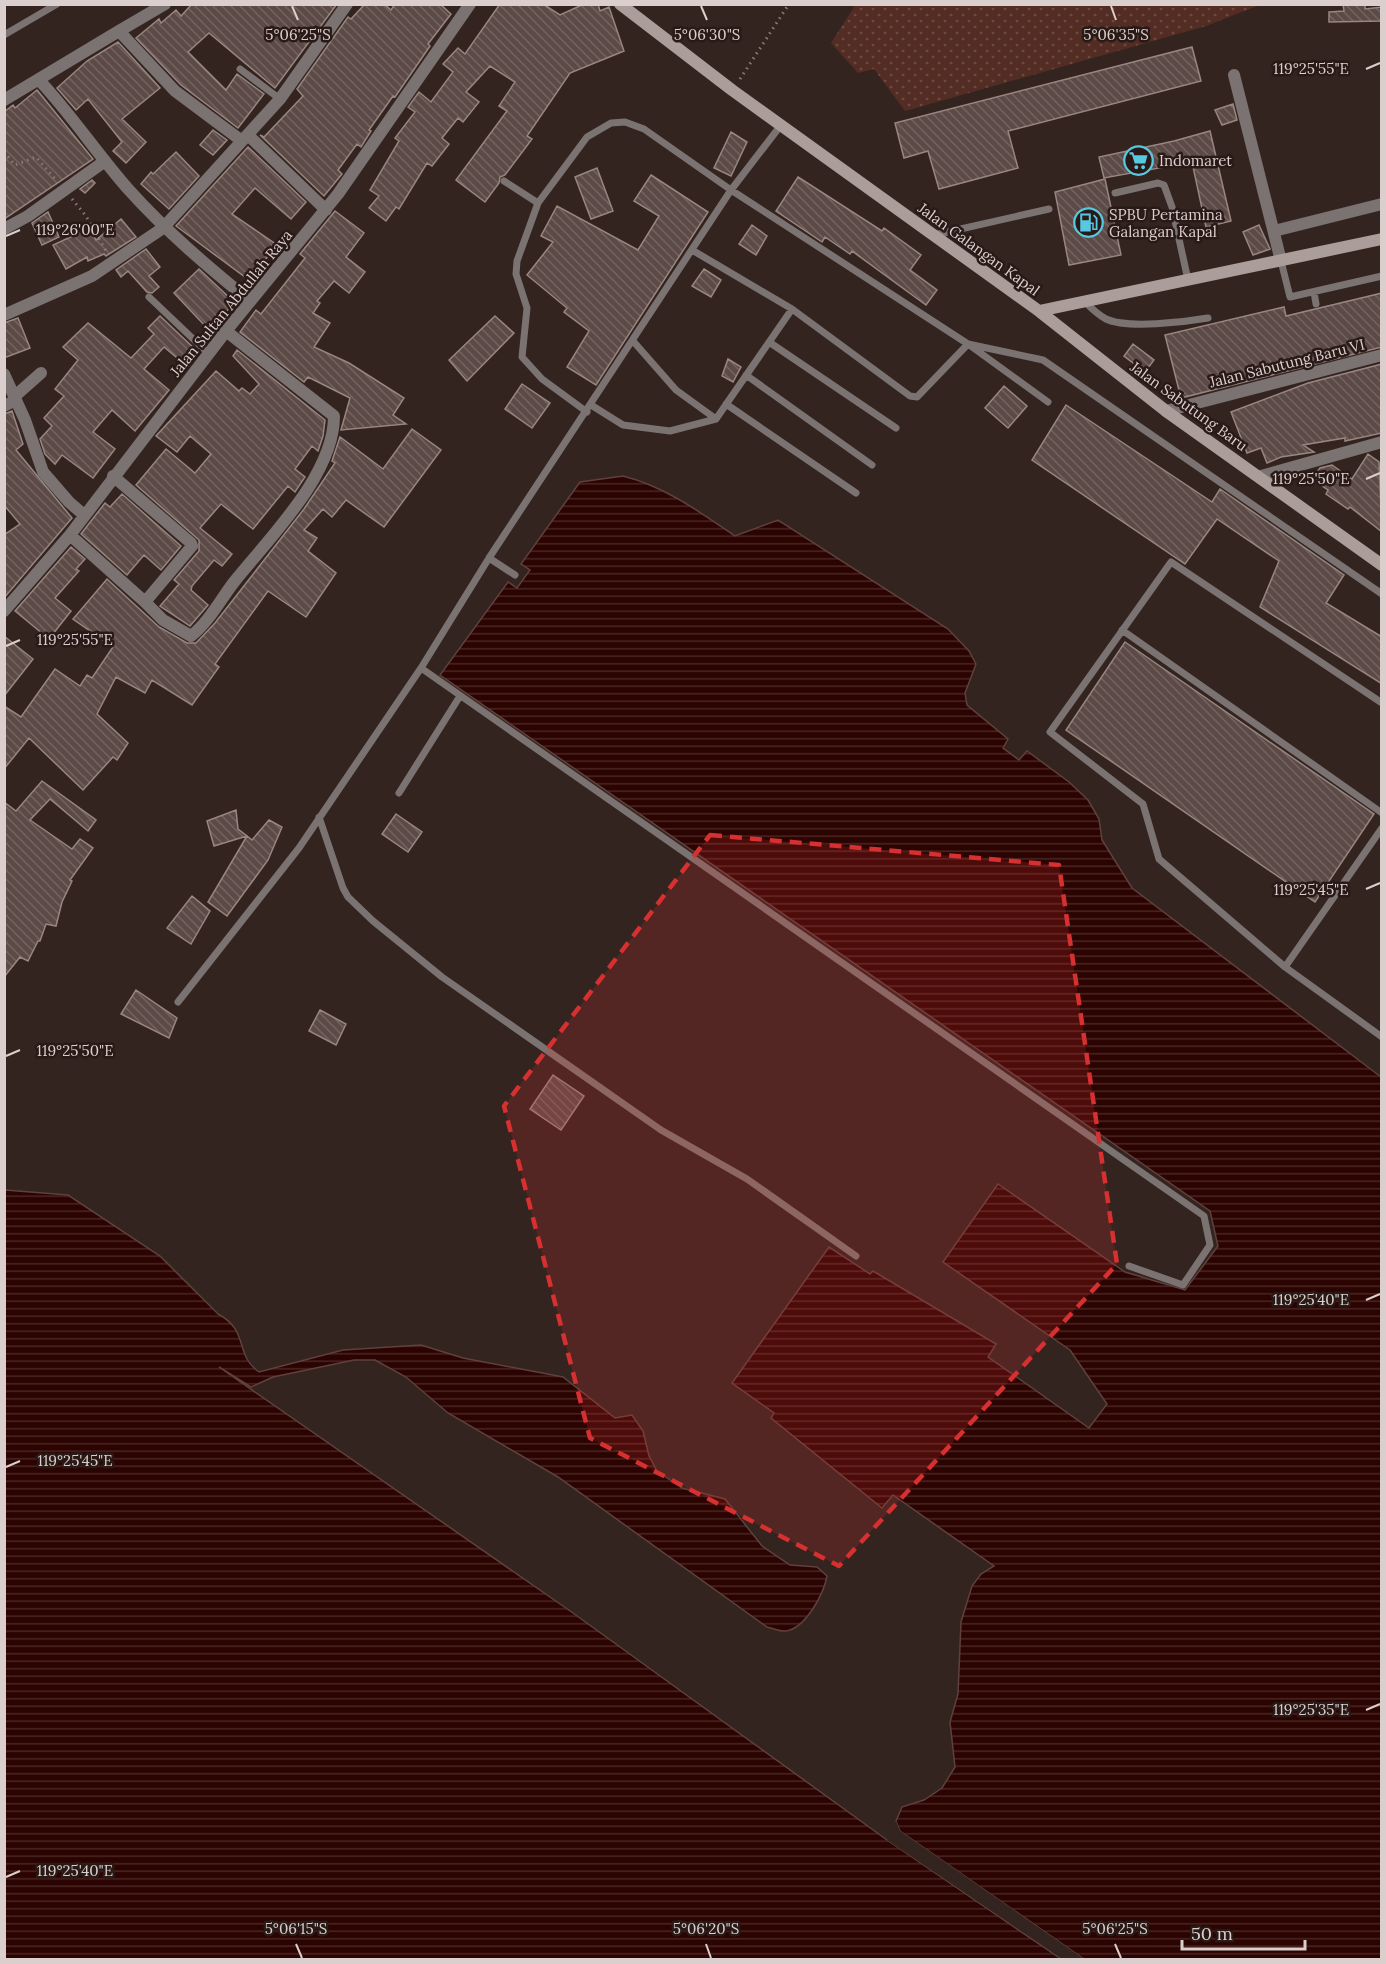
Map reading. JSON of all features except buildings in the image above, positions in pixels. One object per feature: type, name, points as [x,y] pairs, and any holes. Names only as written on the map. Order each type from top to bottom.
[{"type":"main road","name":"Jalan Galangan Kapal","points":[[620,4],[732,90],[1039,311],[1382,239]]},
{"type":"main road","name":"Jalan Sabutung Baru","points":[[1039,311],[1166,411],[1261,476],[1382,565]]},
{"type":"street","points":[[4,100],[165,4]]},
{"type":"street","points":[[4,315],[92,276],[163,228],[280,99],[347,4]]},
{"type":"street","name":"Jalan Sultan Abdullah Raya","points":[[4,611],[70,535],[226,331],[326,210],[470,4]]},
{"type":"street","points":[[119,31],[175,91],[245,138],[326,210]]},
{"type":"street","points":[[1234,75],[1281,261]]},
{"type":"street","points":[[39,80],[71,115],[105,161],[163,228],[250,301]]},
{"type":"street","points":[[4,229],[28,216],[105,161]]},
{"type":"street","points":[[1274,231],[1382,204]]},
{"type":"street","points":[[70,535],[163,620],[188,636],[195,632],[309,487],[330,443],[334,416],[226,331]]},
{"type":"street","name":"Jalan Sabutung Baru VI","points":[[1166,411],[1382,355]]},
{"type":"street","points":[[12,401],[41,373]]},
{"type":"street","points":[[4,375],[12,401],[43,472],[69,502],[84,515]]},
{"type":"street","points":[[1261,476],[1382,442]]},
{"type":"street","points":[[113,476],[192,546],[145,602]]},
{"type":"lane","points":[[4,35],[57,4]]},
{"type":"lane","points":[[240,69],[280,99]]},
{"type":"lane","points":[[587,412],[542,379],[522,357],[526,308],[516,274],[517,261],[538,203],[587,137],[611,123],[626,123],[644,129],[731,190],[968,344],[1048,402]]},
{"type":"lane","points":[[178,1002],[299,848],[421,668],[489,558],[731,190],[781,125]]},
{"type":"lane","points":[[504,181],[538,203]]},
{"type":"lane","points":[[1115,193],[1158,183],[1164,185],[1172,207],[1188,280]]},
{"type":"lane","points":[[934,235],[1048,209]]},
{"type":"lane","points":[[692,250],[792,309],[910,396],[917,396],[926,390],[968,344]]},
{"type":"lane","points":[[1281,261],[1290,297],[1382,276]]},
{"type":"lane","points":[[1314,292],[1316,304]]},
{"type":"lane","points":[[149,297],[209,354]]},
{"type":"lane","points":[[1083,301],[1106,318],[1115,321],[1171,324],[1209,318]]},
{"type":"lane","points":[[591,405],[623,424],[670,431],[716,419],[792,309]]},
{"type":"lane","points":[[633,341],[676,390],[716,419]]},
{"type":"lane","points":[[769,342],[896,428]]},
{"type":"lane","points":[[968,344],[1043,360],[1382,594]]},
{"type":"lane","points":[[746,375],[872,465]]},
{"type":"lane","points":[[726,404],[856,493]]},
{"type":"lane","points":[[489,558],[515,575]]},
{"type":"lane","points":[[1382,703],[1171,562],[1050,732],[1143,804],[1159,859],[1285,967],[1382,1037]]},
{"type":"lane","points":[[1122,630],[1382,813]]},
{"type":"lane","points":[[421,668],[1204,1215],[1210,1245],[1183,1285],[1129,1266]]},
{"type":"lane","points":[[399,794],[460,696]]},
{"type":"lane","points":[[319,817],[343,888],[348,897],[373,921],[442,976],[661,1130],[747,1179],[856,1256]]},
{"type":"lane","points":[[1285,967],[1382,828]]},
{"type":"path","points":[[732,90],[787,7],[783,4]]},
{"type":"path","points":[[4,152],[15,165]]},
{"type":"highlighted area","points":[[710,835],[1059,865],[1117,1264],[839,1566],[590,1438],[504,1106]]},
{"type":"shaded area","points":[[850,5],[1260,5],[1206,26],[905,111],[874,69],[858,73],[831,43],[854,7]]},
{"type":"shaded area","points":[[623,476],[668,493],[735,536],[778,520],[948,629],[969,651],[976,664],[965,693],[967,705],[1008,739],[1003,748],[1019,760],[1027,751],[1069,782],[1088,800],[1099,819],[1102,840],[1132,888],[1381,1077],[1381,1959],[1084,1959],[900,1831],[896,1821],[902,1807],[924,1800],[942,1788],[955,1767],[950,1722],[958,1694],[961,1622],[972,1586],[981,1574],[994,1566],[893,1495],[882,1508],[771,1418],[774,1413],[732,1383],[829,1247],[870,1274],[873,1271],[996,1344],[988,1357],[1089,1428],[1107,1404],[1070,1350],[943,1262],[998,1184],[1125,1272],[1185,1290],[1218,1246],[1210,1211],[440,675],[508,582],[517,588],[530,570],[521,564],[580,482]]},
{"type":"shaded area","points":[[5,1190],[68,1195],[160,1256],[234,1328],[247,1358],[259,1372],[343,1350],[421,1345],[463,1358],[563,1377],[615,1418],[632,1415],[643,1431],[649,1456],[657,1471],[682,1488],[725,1499],[762,1546],[790,1565],[817,1567],[827,1576],[813,1609],[800,1624],[786,1631],[767,1627],[558,1477],[448,1413],[406,1377],[375,1360],[354,1360],[273,1377],[251,1387],[219,1367],[573,1613],[887,1840],[1061,1959],[5,1960]]},
{"type":"pier","points":[[896,1821],[900,1831],[1084,1959],[1079,1960],[898,1834],[894,1825]]},
{"type":"pier","points":[[889,1837],[1063,1957],[1064,1960],[887,1840]]},
{"type":"place","name":"Indomaret","points":[[1138,160]]},
{"type":"place","name":"SPBU Pertamina Galangan Kapal","points":[[1088,223]]}]
